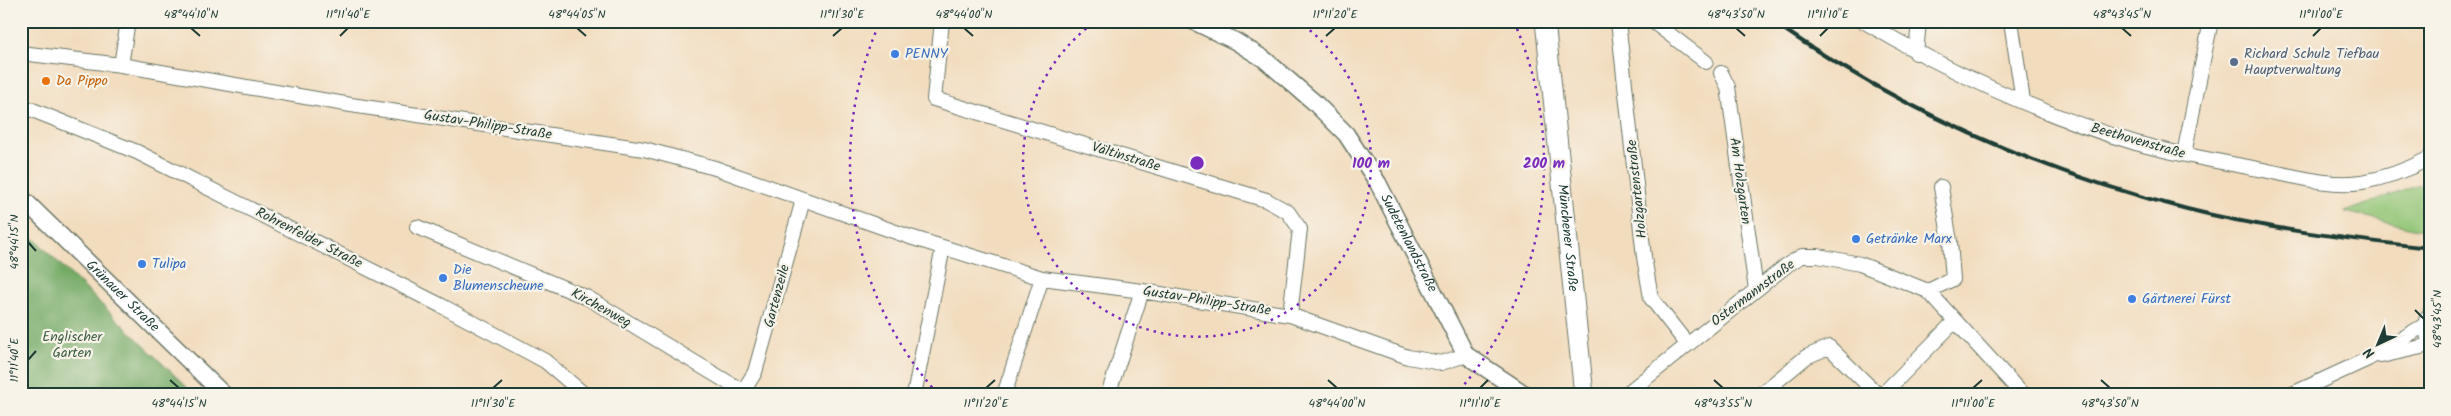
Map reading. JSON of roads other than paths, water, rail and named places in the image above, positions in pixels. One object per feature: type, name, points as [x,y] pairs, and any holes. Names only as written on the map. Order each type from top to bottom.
[{"type":"main road","name":"Münchener Straße","points":[[1545,21],[1584,395]]},
{"type":"street","points":[[121,65],[128,21]]},
{"type":"street","name":"Vältinstraße","points":[[942,21],[934,99],[1266,200],[1288,212],[1300,229],[1290,315]]},
{"type":"street","name":"Sudetenlandstraße","points":[[1193,21],[1235,41],[1264,59],[1314,102],[1346,134],[1378,183],[1466,355],[1526,395]]},
{"type":"street","name":"Holzgartenstraße","points":[[1618,21],[1650,298],[1687,344]]},
{"type":"street","points":[[1652,21],[1706,62]]},
{"type":"street","name":"Beethovenstraße","points":[[1864,21],[1916,53],[2023,101],[2048,112],[2136,143],[2184,154],[2342,183],[2363,182],[2398,173],[2430,158]]},
{"type":"street","points":[[1916,53],[1919,21]]},
{"type":"street","points":[[2011,21],[2023,101]]},
{"type":"street","points":[[2184,154],[2211,21]]},
{"type":"street","name":"Gustav-Philipp-Straße","points":[[21,53],[121,65],[352,105],[644,149],[715,168],[910,237],[1042,278],[1142,290],[1290,315],[1408,357],[1441,363],[1466,355]]},
{"type":"street","name":"Am Holzgarten","points":[[1721,73],[1728,87],[1756,290]]},
{"type":"street","name":"Rohrenfelder Straße","points":[[21,103],[137,152],[442,306],[545,361],[585,395]]},
{"type":"street","points":[[1928,291],[1954,279],[1941,187]]},
{"type":"street","name":"Grünauer Straße","points":[[21,197],[224,395]]},
{"type":"street","name":"Gartenzeile","points":[[747,392],[756,372],[803,200]]},
{"type":"street","name":"Kirchenweg","points":[[417,226],[588,298],[718,377],[747,392]]},
{"type":"street","points":[[914,395],[944,247]]},
{"type":"street","name":"Ostermannstraße","points":[[1625,395],[1787,265],[1802,256],[1818,256],[1860,264],[1928,291],[2023,395]]},
{"type":"street","points":[[1004,395],[1042,278]]},
{"type":"street","points":[[1108,395],[1142,290]]},
{"type":"street","points":[[1760,395],[1806,357],[1829,347],[1880,395],[1955,321]]},
{"type":"street","points":[[2290,395],[2368,359],[2429,325]]},
{"type":"street","points":[[2368,359],[2430,345]]},
{"type":"railway","points":[[1772,21],[1820,53],[1919,109],[1971,134],[2077,176],[2132,194],[2217,216],[2277,228],[2430,248]]},
{"type":"place","name":"PENNY","points":[[895,54]]},
{"type":"place","name":"Richard Schulz Tiefbau Hauptverwaltung","points":[[2234,62]]},
{"type":"place","name":"Da Pippo","points":[[46,81]]},
{"type":"place","name":"Getränke Marx","points":[[1856,239]]},
{"type":"place","name":"Tulipa","points":[[142,264]]},
{"type":"place","name":"Die Blumenscheune","points":[[443,278]]},
{"type":"place","name":"Gärtnerei Fürst","points":[[2132,299]]},
{"type":"park label","name":"Englischer Garten","points":[[72,346]]}]
